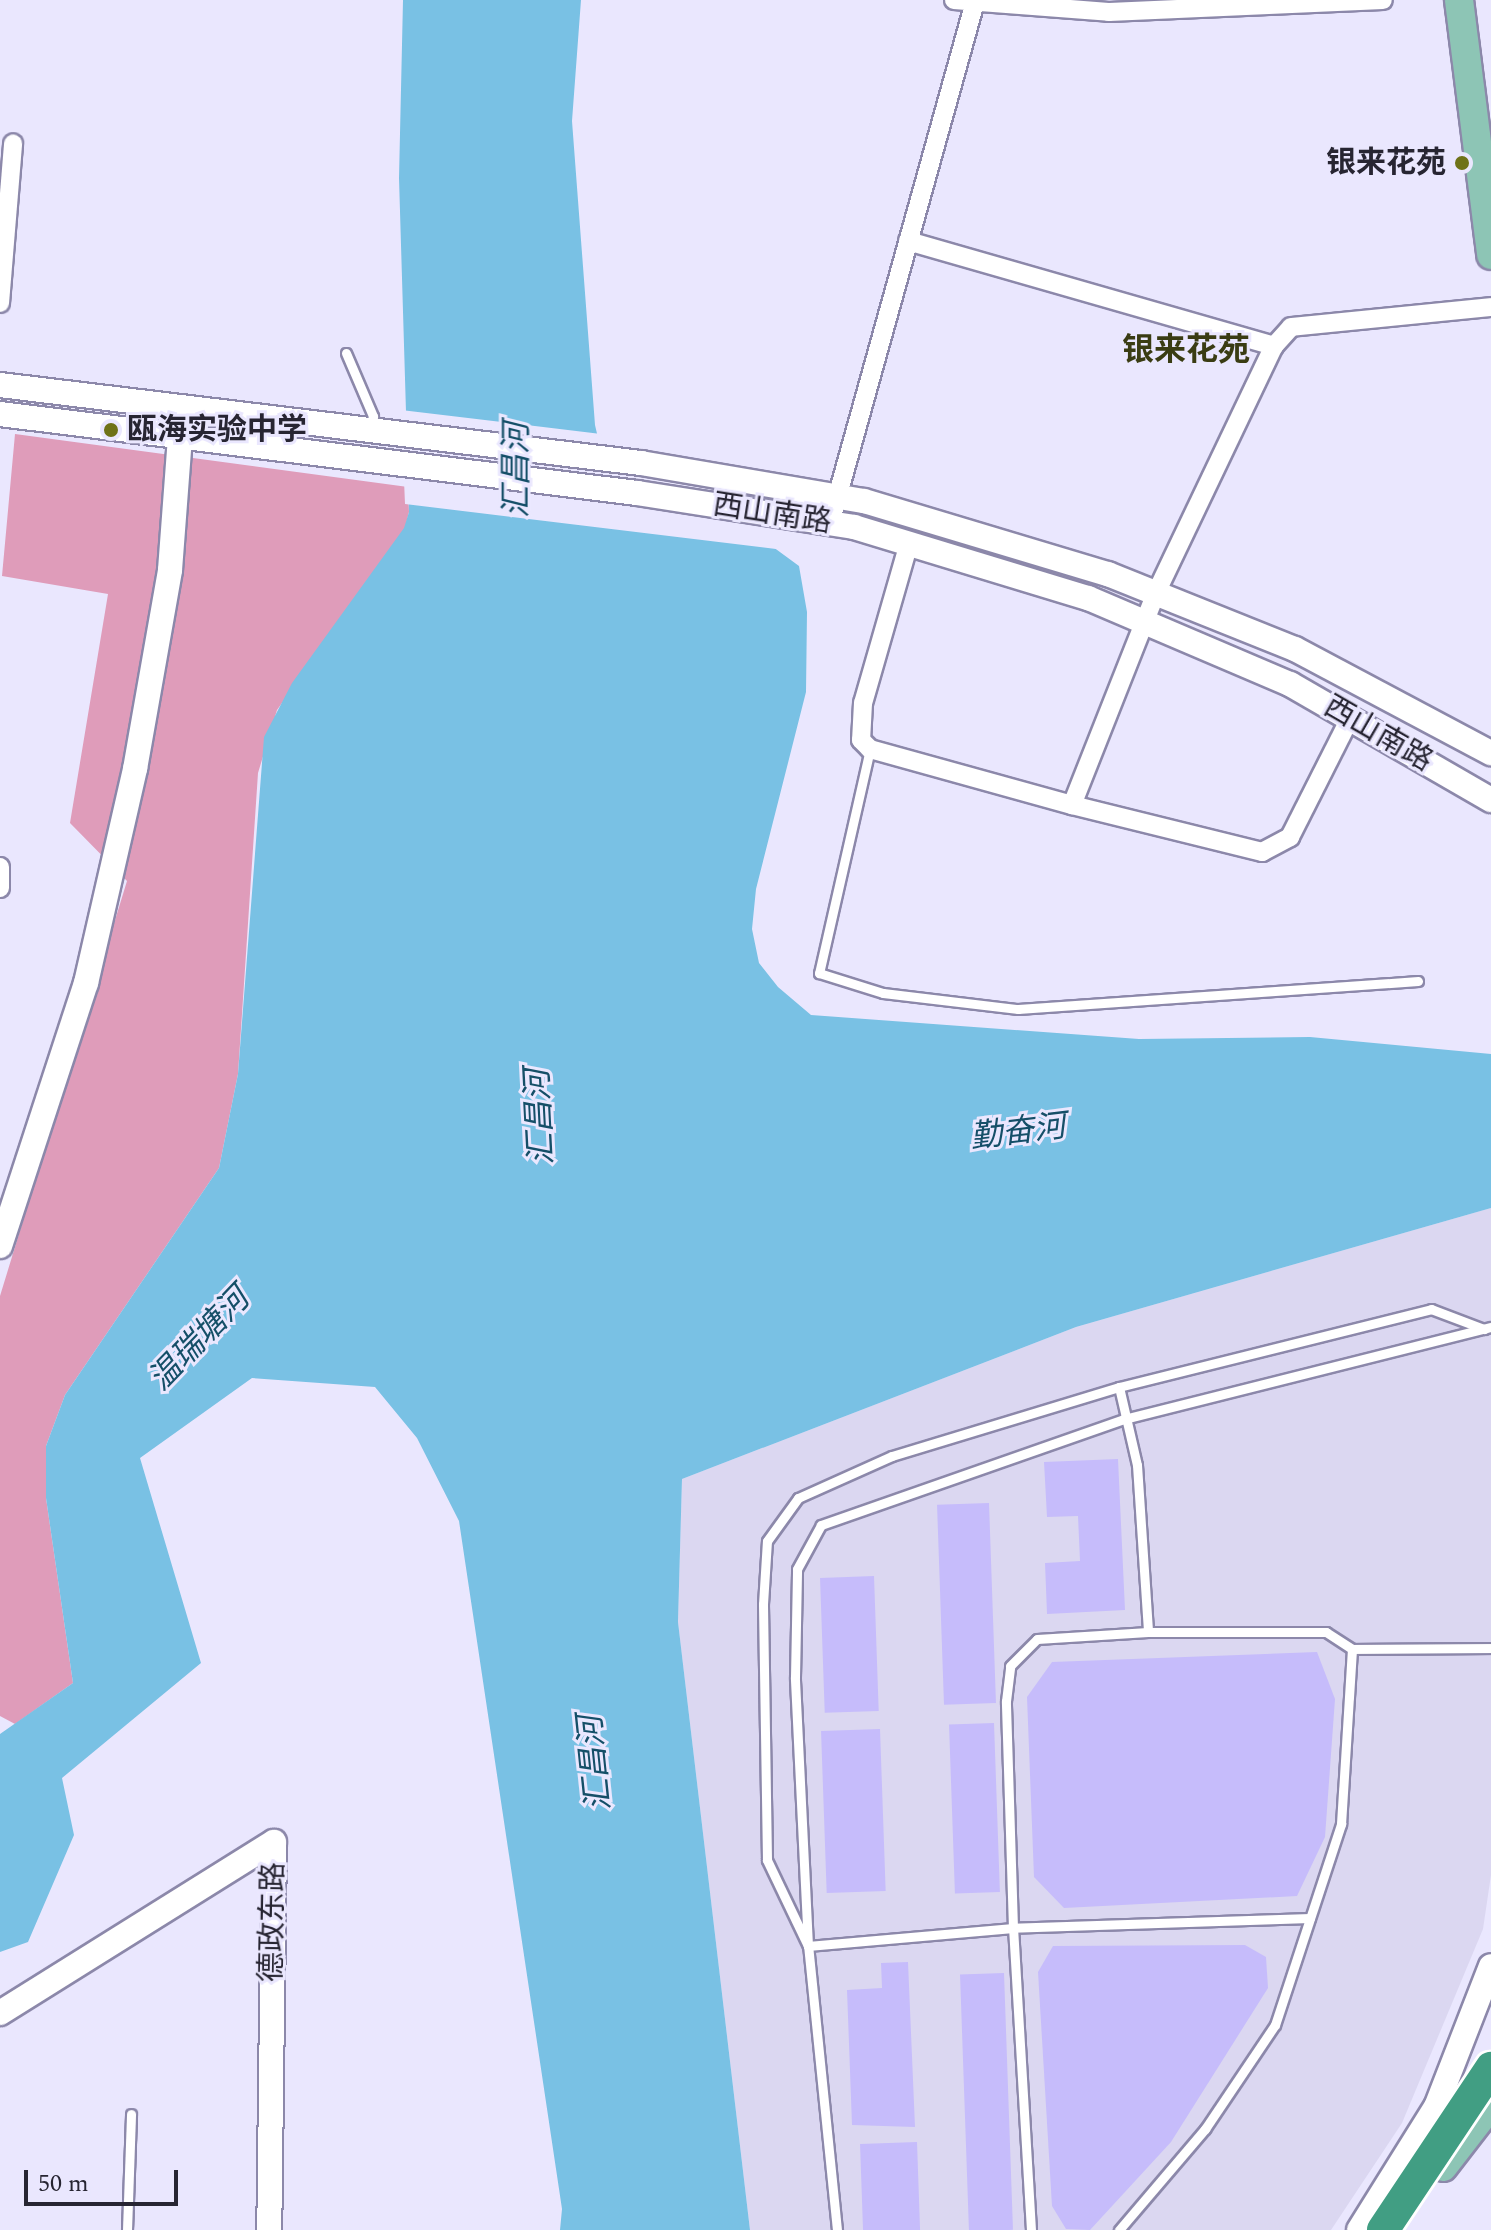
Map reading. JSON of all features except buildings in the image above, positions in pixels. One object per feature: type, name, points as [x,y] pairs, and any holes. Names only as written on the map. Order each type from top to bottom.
[{"type":"highway","points":[[1370,2225],[1491,2068]]},
{"type":"main road","points":[[1459,0],[1491,255]]},
{"type":"main road","name":"西山南路","points":[[0,385],[641,463],[836,496],[1108,574],[1295,649],[1491,753]]},
{"type":"main road","name":"西山南路","points":[[0,414],[637,493],[830,523],[909,543],[1088,598],[1290,684],[1491,800]]},
{"type":"main road","points":[[0,1246],[86,983],[135,769],[170,570],[180,436]]},
{"type":"main road","name":"德政东路","points":[[0,2013],[274,1842],[269,2230]]},
{"type":"main road","points":[[1370,2225],[1436,2107],[1491,1966]]},
{"type":"main road","points":[[1395,2230],[1491,2105]]},
{"type":"street","points":[[954,0],[1109,12],[1383,0]]},
{"type":"street","points":[[830,523],[975,2]]},
{"type":"street","points":[[0,303],[13,144]]},
{"type":"street","points":[[908,241],[1274,346]]},
{"type":"street","points":[[1072,805],[1156,593],[1274,346],[1291,327],[1491,307]]},
{"type":"street","points":[[909,543],[863,703],[861,740],[870,749],[1072,805],[1262,852],[1290,837],[1350,718]]},
{"type":"street","points":[[0,867],[0,888]]},
{"type":"lane","points":[[346,353],[373,416],[369,429]]},
{"type":"lane","points":[[870,749],[819,973],[883,993],[1018,1009],[1418,981]]},
{"type":"lane","points":[[808,1946],[767,1860],[763,1604],[767,1541],[798,1498],[892,1456],[1119,1387],[1431,1309],[1488,1328]]},
{"type":"lane","points":[[837,2230],[808,1946],[795,1677],[797,1569],[821,1525],[1124,1419],[1488,1328]]},
{"type":"lane","points":[[1119,1387],[1137,1465],[1148,1632]]},
{"type":"lane","points":[[1031,2230],[1013,1928],[1006,1701],[1010,1666],[1037,1639],[1148,1632],[1326,1632],[1352,1649],[1491,1648]]},
{"type":"lane","points":[[1119,2230],[1205,2129],[1275,2025],[1341,1824],[1352,1649]]},
{"type":"lane","points":[[808,1946],[1013,1928],[1310,1918]]},
{"type":"lane","points":[[127,2230],[131,2114]]},
{"type":"lane","points":[[1370,2225],[1395,2230]]},
{"type":"shaded area","points":[[15,434],[408,487],[409,512],[405,528],[277,710],[258,773],[238,1074],[219,1168],[65,1395],[46,1446],[46,1498],[73,1683],[15,1724],[0,1716],[0,1296],[127,881],[70,823],[108,594],[2,576]]},
{"type":"shaded area","points":[[1491,1208],[1491,1875],[1483,1929],[1402,2123],[1331,2230],[750,2230],[678,1622],[682,1479],[1076,1327]]},
{"type":"water","points":[[403,0],[581,0],[572,121],[595,425],[606,472],[625,500],[664,524],[769,544],[799,566],[807,612],[806,692],[756,889],[752,929],[759,963],[778,987],[811,1015],[1139,1039],[1310,1037],[1491,1054],[1491,1208],[1076,1327],[682,1479],[678,1622],[750,2230],[560,2230],[562,2209],[459,1521],[417,1438],[375,1387],[252,1378],[140,1458],[201,1663],[62,1778],[74,1835],[28,1942],[0,1952],[0,1734],[73,1683],[46,1498],[46,1446],[65,1395],[219,1168],[238,1074],[264,737],[292,683],[404,528],[409,512],[399,178]]},
{"type":"pier","points":[[401,410],[601,434],[610,471],[628,497],[665,520],[714,525],[770,540],[784,550],[405,504]]},
{"type":"place","name":"银来花苑","points":[[1462,163]]},
{"type":"place","name":"瓯海实验中学","points":[[111,430]]},
{"type":"district","name":"银来花苑","points":[[1186,351]]},
{"type":"water label","name":"汇昌河","points":[[518,470]]},
{"type":"water label","name":"汇昌河","points":[[541,1117]]},
{"type":"water label","name":"勤奋河","points":[[1018,1133]]},
{"type":"water label","name":"温瑞塘河","points":[[200,1340]]},
{"type":"water label","name":"汇昌河","points":[[596,1763]]}]
